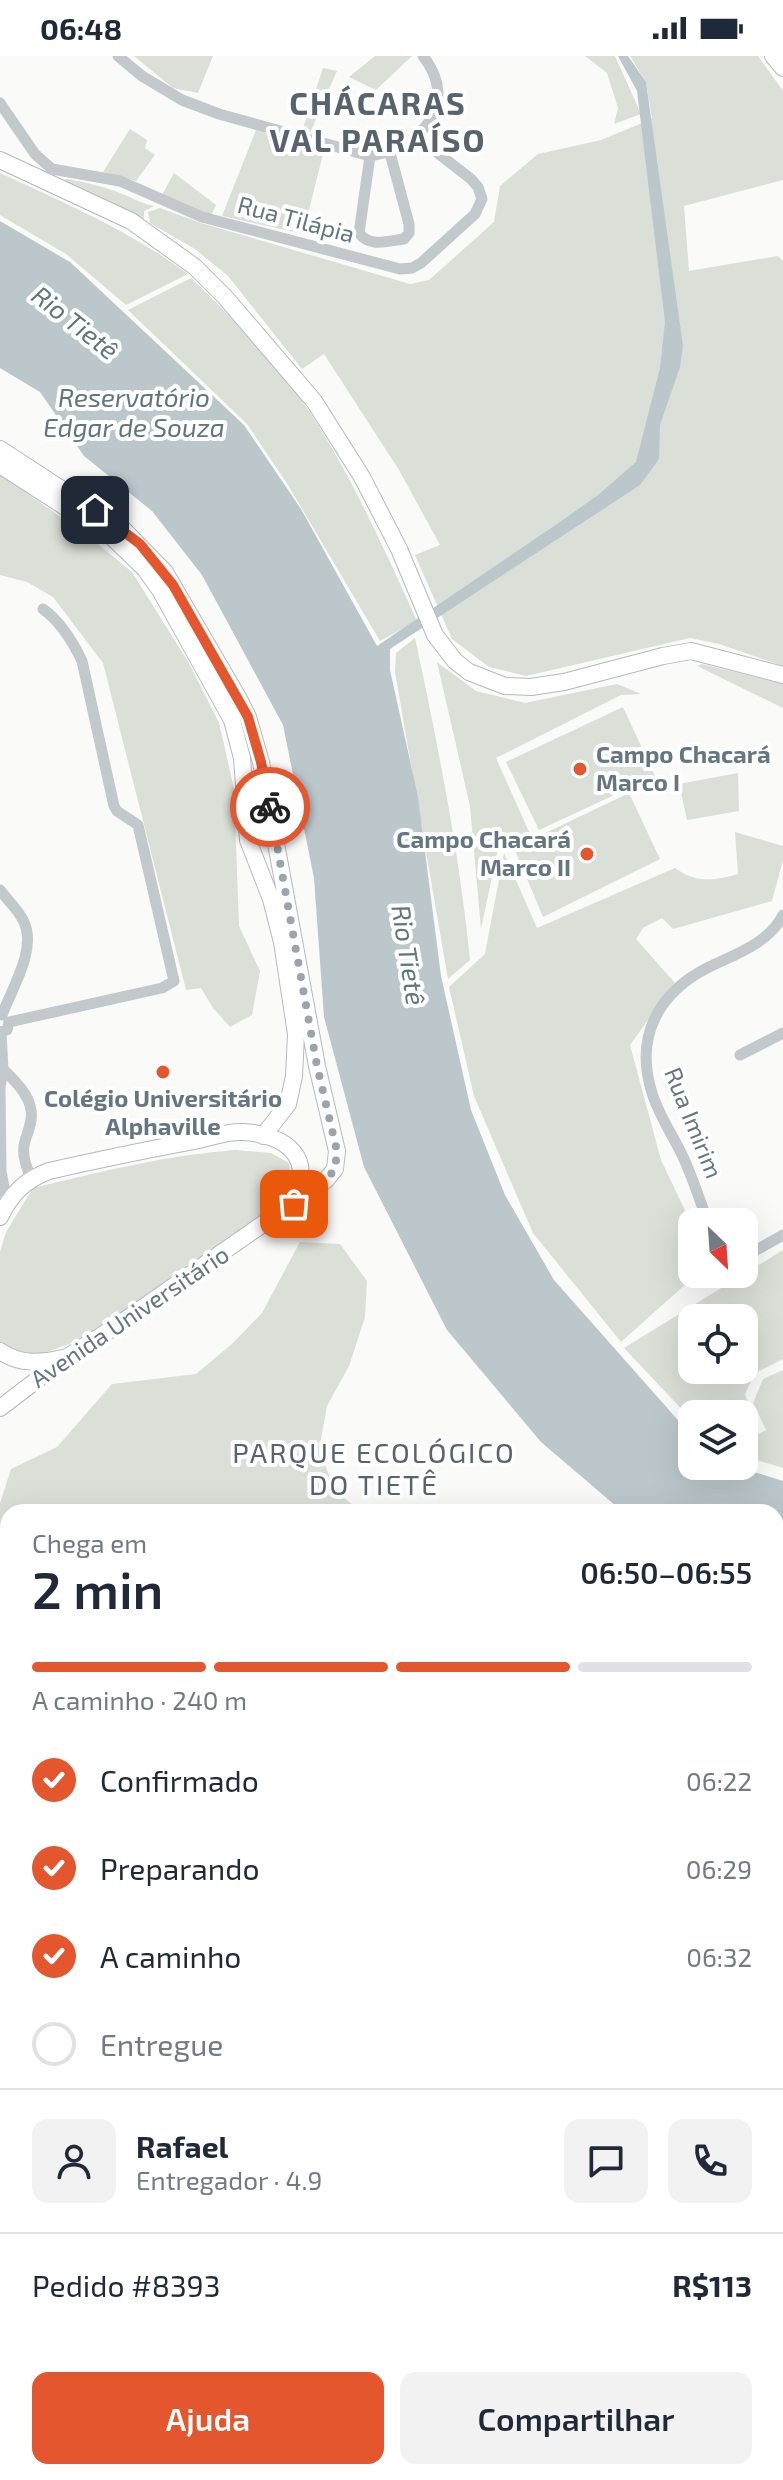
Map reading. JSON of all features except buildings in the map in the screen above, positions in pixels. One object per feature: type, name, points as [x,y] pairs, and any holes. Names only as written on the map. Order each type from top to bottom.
[{"type":"main road","points":[[773,56],[783,68]]},
{"type":"main road","points":[[0,160],[131,221],[195,267],[225,297],[314,401],[362,477],[399,549],[435,635],[455,661],[469,672],[505,686],[531,687],[691,651],[783,675]]},
{"type":"main road","points":[[0,449],[124,530],[165,572],[248,717],[261,762],[276,840],[248,840]]},
{"type":"main road","points":[[0,465],[113,538],[145,569],[160,590],[232,720],[239,739],[248,840],[271,899],[282,942],[296,1034],[294,1076],[288,1104],[263,1136]]},
{"type":"main road","name":"Avenida Universitário","points":[[0,1408],[67,1357],[326,1180],[335,1169],[337,1151],[317,1066],[276,840]]},
{"type":"main road","points":[[4,1210],[31,1178],[59,1169],[241,1131],[263,1136],[290,1149],[297,1157],[301,1169],[299,1187],[281,1211]]},
{"type":"main road","points":[[0,1351],[29,1363],[67,1357]]},
{"type":"street","points":[[118,56],[166,92],[182,100],[219,114],[370,156],[390,153],[417,137],[431,119],[438,98],[438,83],[423,56]]},
{"type":"street","name":"Rua Tilápia","points":[[0,103],[6,117],[35,154],[52,169],[120,181],[202,217],[400,269],[421,263],[475,214],[482,199],[471,179],[417,137]]},
{"type":"street","points":[[370,156],[359,233],[364,240],[372,243],[404,239],[409,233],[409,224],[390,153]]},
{"type":"street","points":[[4,1017],[162,988],[174,981],[138,825],[114,806],[82,661],[73,641],[43,609]]},
{"type":"street","points":[[0,890],[27,928],[25,956],[4,1017],[7,1030],[1,1032],[4,1210]]},
{"type":"street","name":"Rua Imirim","points":[[703,1208],[686,1163],[652,1092],[647,1069],[648,1036],[653,1019],[669,995],[687,978],[761,940],[774,930],[783,915]]},
{"type":"street","points":[[740,1055],[783,1033]]},
{"type":"street","points":[[3,1069],[26,1095],[32,1111],[24,1144],[24,1157],[31,1178]]},
{"type":"street","points":[[1,1160],[24,1157]]},
{"type":"street","points":[[758,1250],[783,1235]]},
{"type":"shaded area","points":[[134,56],[213,56],[198,93],[173,88]]},
{"type":"shaded area","points":[[375,56],[412,56],[376,90],[349,77]]},
{"type":"shaded area","points":[[585,56],[615,56],[641,114],[614,124],[618,108],[607,73]]},
{"type":"shaded area","points":[[630,56],[758,56],[783,91],[783,180],[684,206],[689,271],[778,256],[783,261],[783,666],[719,644],[690,638],[526,676],[489,667],[452,639],[415,555],[440,545],[399,470],[324,354],[302,369],[228,276],[195,249],[150,223],[148,212],[160,208],[201,223],[410,284],[429,280],[494,222],[500,186],[538,154],[601,140],[652,119],[646,82]]},
{"type":"shaded area","points":[[323,68],[337,71],[310,133],[302,131]]},
{"type":"shaded area","points":[[130,129],[147,140],[145,148],[155,155],[136,181],[103,172]]},
{"type":"shaded area","points":[[256,130],[324,150],[303,234],[222,216]]},
{"type":"shaded area","points":[[0,173],[120,231],[188,274],[126,305],[66,254],[0,215]]},
{"type":"shaded area","points":[[174,173],[216,205],[211,216],[162,195]]},
{"type":"shaded area","points":[[68,179],[154,206],[144,211],[144,219],[58,181]]},
{"type":"shaded area","points":[[191,278],[264,353],[307,407],[358,497],[417,621],[380,641],[288,485],[247,424],[128,310]]},
{"type":"shaded area","points":[[0,474],[93,540],[132,572],[190,665],[219,723],[234,789],[239,926],[260,971],[252,1015],[230,1027],[201,988],[186,990],[103,663],[53,597],[27,582],[0,575]]},
{"type":"shaded area","points":[[415,638],[447,798],[470,960],[448,979],[395,672],[396,653]]},
{"type":"shaded area","points":[[437,662],[476,691],[525,703],[617,684],[641,694],[621,695],[496,758],[530,834],[498,848],[481,929],[470,806]]},
{"type":"shaded area","points":[[702,664],[783,684],[783,708],[697,666]]},
{"type":"shaded area","name":"Campo Chacará Marco I","points":[[623,707],[655,776],[539,830],[506,762]]},
{"type":"shaded area","points":[[738,773],[739,811],[687,820],[679,784]]},
{"type":"shaded area","name":"Campo Chacará Marco II","points":[[629,793],[660,859],[543,917],[514,848]]},
{"type":"shaded area","points":[[735,832],[783,846],[783,860],[772,901],[673,929],[662,918],[643,928],[636,939],[675,983],[630,1045],[661,1160],[684,1208],[678,1208],[678,1288],[681,1288],[621,1342],[533,1233],[474,1096],[449,987],[485,954],[504,853],[537,928],[675,868],[705,879],[738,874]]},
{"type":"shaded area","points":[[235,1150],[271,1153],[289,1163],[291,1188],[276,1207],[85,1338],[34,1357],[15,1354],[0,1345],[0,1252],[6,1232],[33,1188],[159,1160]]},
{"type":"shaded area","points":[[300,1242],[340,1244],[367,1281],[365,1317],[349,1366],[327,1406],[319,1450],[335,1490],[352,1504],[0,1504],[11,1469],[57,1447],[112,1384],[196,1374],[232,1344],[262,1313]]},
{"type":"shaded area","points":[[783,1250],[783,1359],[758,1372],[758,1304],[695,1304],[721,1288],[758,1288],[758,1265]]},
{"type":"shaded area","points":[[678,1315],[678,1384],[750,1384],[745,1394],[747,1400],[678,1400],[678,1405],[624,1348]]},
{"type":"shaded area","points":[[783,1370],[783,1468],[758,1460],[758,1434],[766,1430],[758,1413],[758,1400],[754,1400],[763,1379]]},
{"type":"water","name":"Reservatório Edgar de Souza","points":[[618,56],[628,56],[646,82],[683,346],[680,367],[660,425],[659,459],[640,485],[390,649],[390,670],[418,797],[441,976],[471,1110],[505,1195],[554,1280],[678,1420],[678,1480],[758,1480],[758,1473],[783,1481],[783,1504],[614,1504],[541,1442],[447,1330],[364,1167],[324,1017],[314,878],[283,725],[202,575],[152,511],[84,456],[40,392],[0,368],[0,221],[70,262],[244,425],[301,509],[377,646],[560,522],[636,462],[660,368],[665,322],[637,91]]},
{"type":"way so far","points":[[270,807],[317,1066],[337,1151],[335,1169],[326,1180],[294,1204]]},
{"type":"place","name":"Campo Chacará Marco I","points":[[580,769]]},
{"type":"place","name":"Campo Chacará Marco II","points":[[587,854]]},
{"type":"place","name":"Colégio Universitário Alphaville","points":[[163,1072]]},
{"type":"district","name":"CHÁCARAS VAL PARAÍSO","points":[[378,122]]},
{"type":"district","name":"PARQUE ECOLÓGICO DO TIETÊ","points":[[374,1469]]},
{"type":"route","points":[[95,510],[140,544],[173,585],[248,717],[270,807]]},
{"type":"water label","name":"Rio Tietê","points":[[75,323]]},
{"type":"water label","name":"Rio Tietê","points":[[408,955]]}]
